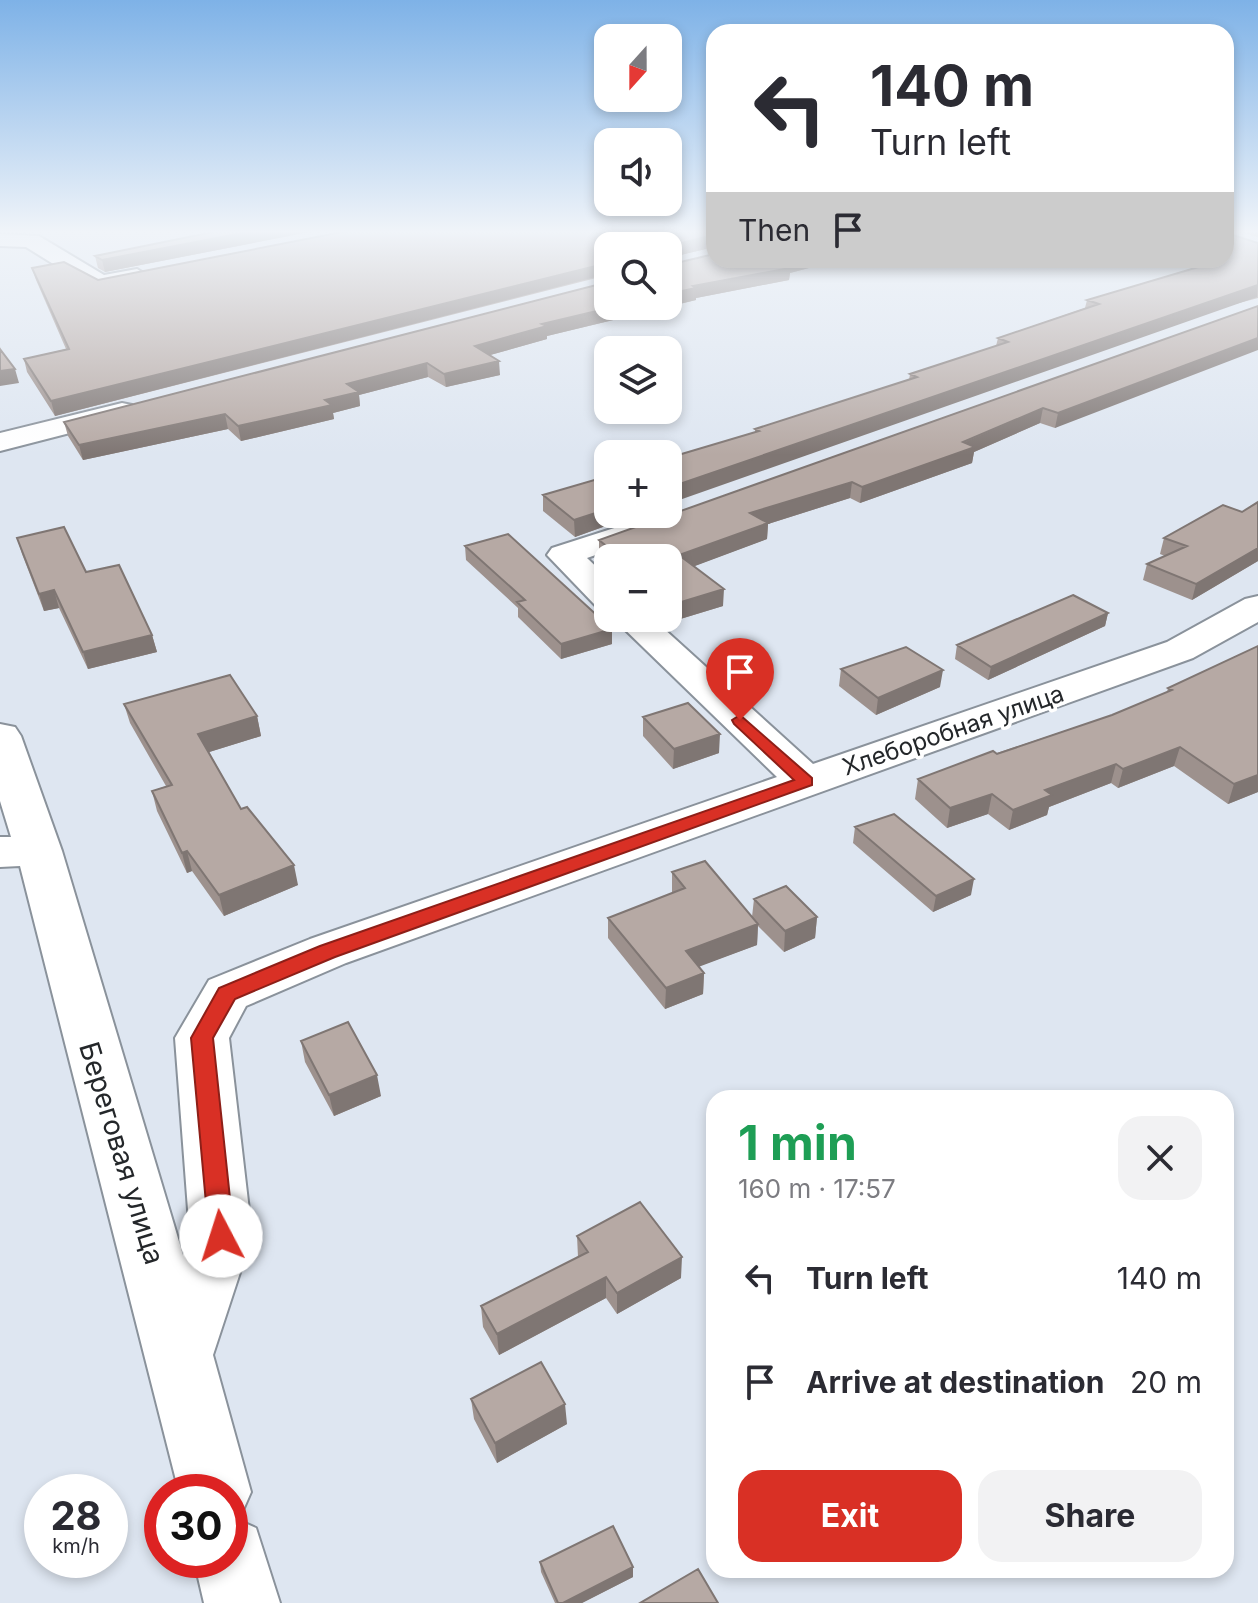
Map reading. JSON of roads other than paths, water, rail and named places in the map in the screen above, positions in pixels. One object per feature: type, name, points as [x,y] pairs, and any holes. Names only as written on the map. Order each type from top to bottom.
[{"type":"street","points":[[0,442],[152,403]]},
{"type":"street","points":[[595,544],[640,528]]},
{"type":"street","points":[[594,544],[564,555],[594,584]]},
{"type":"street","name":"Хлеборобная улица","points":[[181,1352],[221,1236],[202,1038],[227,993],[328,951],[1180,650],[1258,607]]},
{"type":"street","points":[[646,632],[806,781]]},
{"type":"street","name":"Береговая улица","points":[[0,736],[20,852],[83,1024],[181,1352],[211,1474]]},
{"type":"street","points":[[236,1578],[242,1603]]}]
